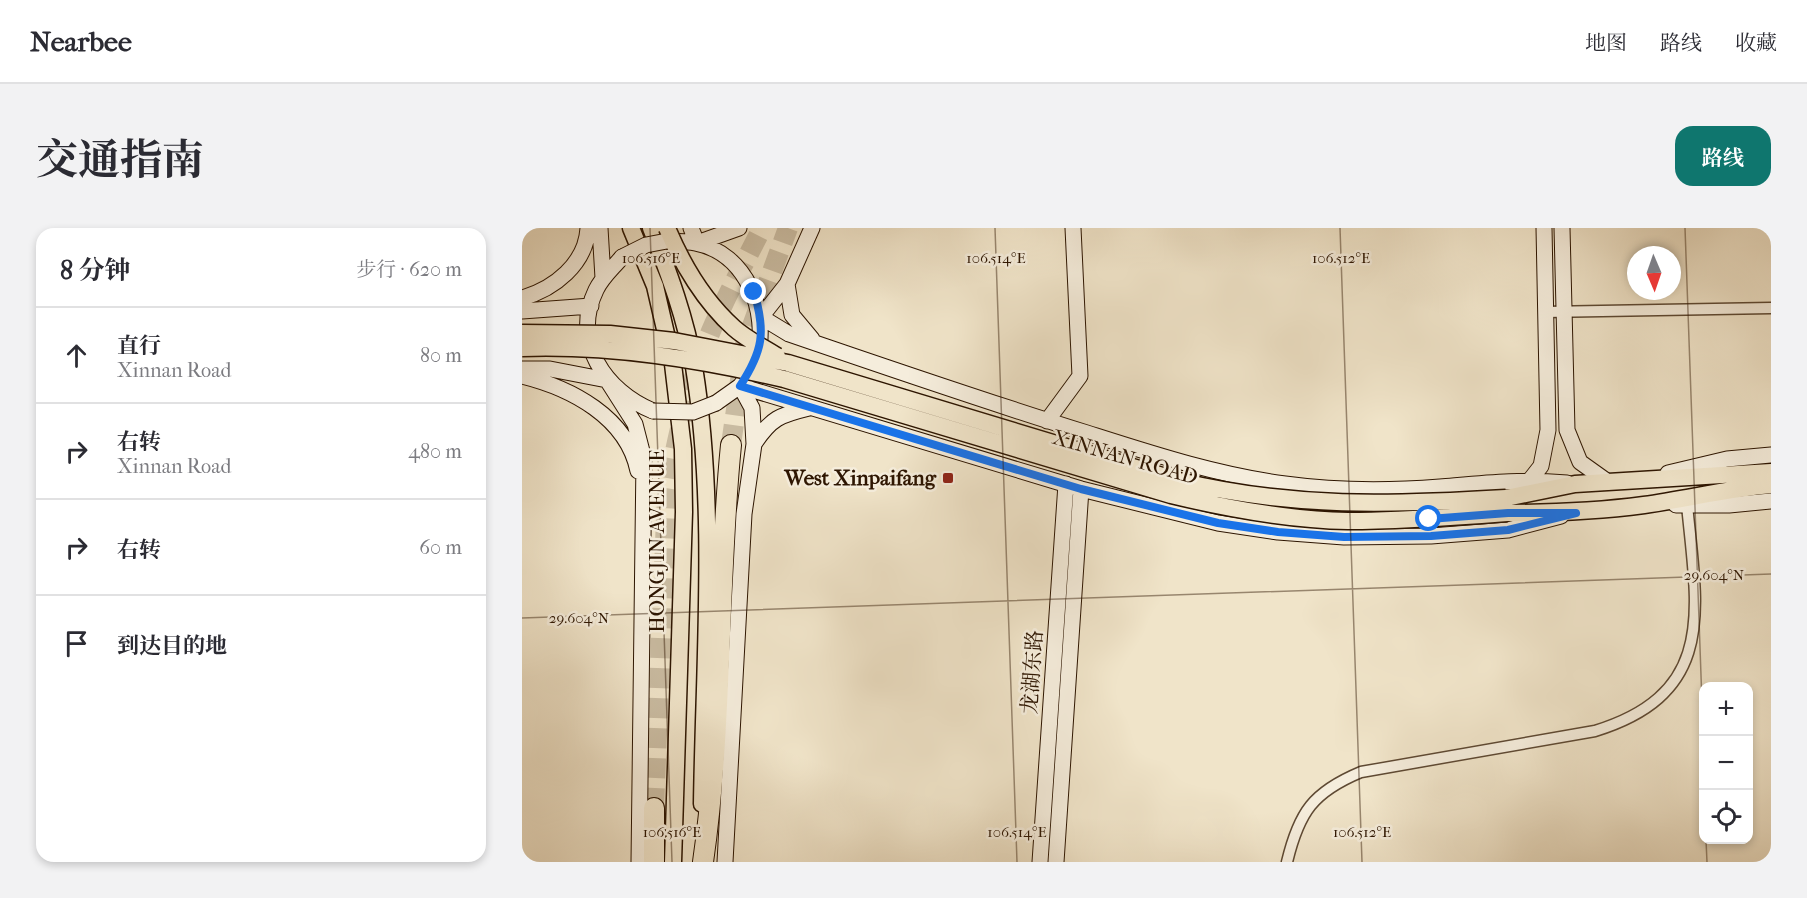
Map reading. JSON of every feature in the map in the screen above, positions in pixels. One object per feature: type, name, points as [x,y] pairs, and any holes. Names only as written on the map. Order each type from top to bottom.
[{"type":"highway","points":[[702,862],[714,790],[723,519],[731,445]]},
{"type":"highway","points":[[654,808],[654,862]]},
{"type":"main road","name":"HONGJIN AVENUE","points":[[631,228],[655,285],[673,364],[683,449],[684,512],[673,862]]},
{"type":"main road","points":[[651,228],[672,281],[693,365],[704,448],[707,512],[702,862]]},
{"type":"main road","points":[[667,235],[688,271],[735,329],[788,363]]},
{"type":"main road","points":[[522,333],[610,334],[674,349]]},
{"type":"main road","points":[[522,348],[674,349]]},
{"type":"main road","name":"XINNAN ROAD","points":[[674,349],[788,363],[1168,478],[1225,492],[1282,500],[1346,504],[1507,506],[1576,513],[1647,504],[1771,472]]},
{"type":"main road","name":"XINNAN ROAD","points":[[674,349],[784,379],[1171,495],[1221,507],[1279,516],[1346,521],[1429,519],[1507,506],[1575,484],[1647,478],[1771,485]]},
{"type":"street","points":[[522,298],[547,288],[571,268],[582,251],[588,228]]},
{"type":"street","points":[[600,228],[603,278]]},
{"type":"street","points":[[690,228],[697,243]]},
{"type":"street","points":[[697,243],[739,228]]},
{"type":"street","points":[[761,316],[787,284],[812,228]]},
{"type":"street","points":[[1047,421],[1080,376],[1073,228]]},
{"type":"street","points":[[1530,480],[1541,466],[1547,439],[1544,228]]},
{"type":"street","points":[[1562,228],[1567,430],[1580,462],[1608,482]]},
{"type":"street","points":[[522,308],[591,306],[603,278],[622,257],[667,235],[697,243],[722,255],[740,272],[754,292],[761,316],[761,341],[756,361],[740,386],[716,403],[693,412],[653,411],[635,404],[607,380],[550,369],[522,369]]},
{"type":"street","points":[[787,284],[792,315],[799,327],[816,343]]},
{"type":"street","name":"HONGJIN AVENUE","points":[[591,306],[590,340],[594,357],[635,424],[644,459],[639,862]]},
{"type":"street","points":[[1545,312],[1771,308]]},
{"type":"street","name":"XINNAN ROAD","points":[[761,316],[789,334],[1047,421],[1186,464],[1286,484],[1348,489],[1438,487],[1530,480],[1575,484]]},
{"type":"street","points":[[522,376],[562,388],[592,406],[621,430],[636,461],[645,502]]},
{"type":"street","points":[[726,862],[744,514],[754,444],[752,408],[740,386]]},
{"type":"street","name":"XINNAN ROAD","points":[[740,386],[1081,489],[1218,523],[1278,532],[1344,537],[1431,536],[1508,530],[1576,513]]},
{"type":"street","points":[[754,444],[765,426],[776,418],[812,407]]},
{"type":"street","name":"XINNAN ROAD","points":[[1647,478],[1727,459],[1771,455]]},
{"type":"street","name":"龙湖东路","points":[[1040,862],[1066,484]]},
{"type":"street","name":"龙湖东路","points":[[1056,862],[1081,489]]},
{"type":"street","name":"XINNAN ROAD","points":[[1647,504],[1729,505],[1771,501]]},
{"type":"street","points":[[1287,862],[1300,817],[1316,797],[1336,782],[1361,772],[1595,731],[1625,722],[1651,706],[1671,687],[1685,662],[1694,632],[1696,598],[1687,505]]},
{"type":"tunnel","points":[[654,808],[667,495],[679,432],[703,351],[723,305],[762,228]]},
{"type":"tunnel","points":[[731,445],[745,345],[788,228]]},
{"type":"place","name":"West Xinpaifang","points":[[948,478]]},
{"type":"route","points":[[754,292],[761,316],[761,341],[756,361],[740,386],[1081,489],[1218,523],[1278,532],[1344,537],[1431,536],[1508,530],[1576,513],[1508,513],[1429,519]]}]
